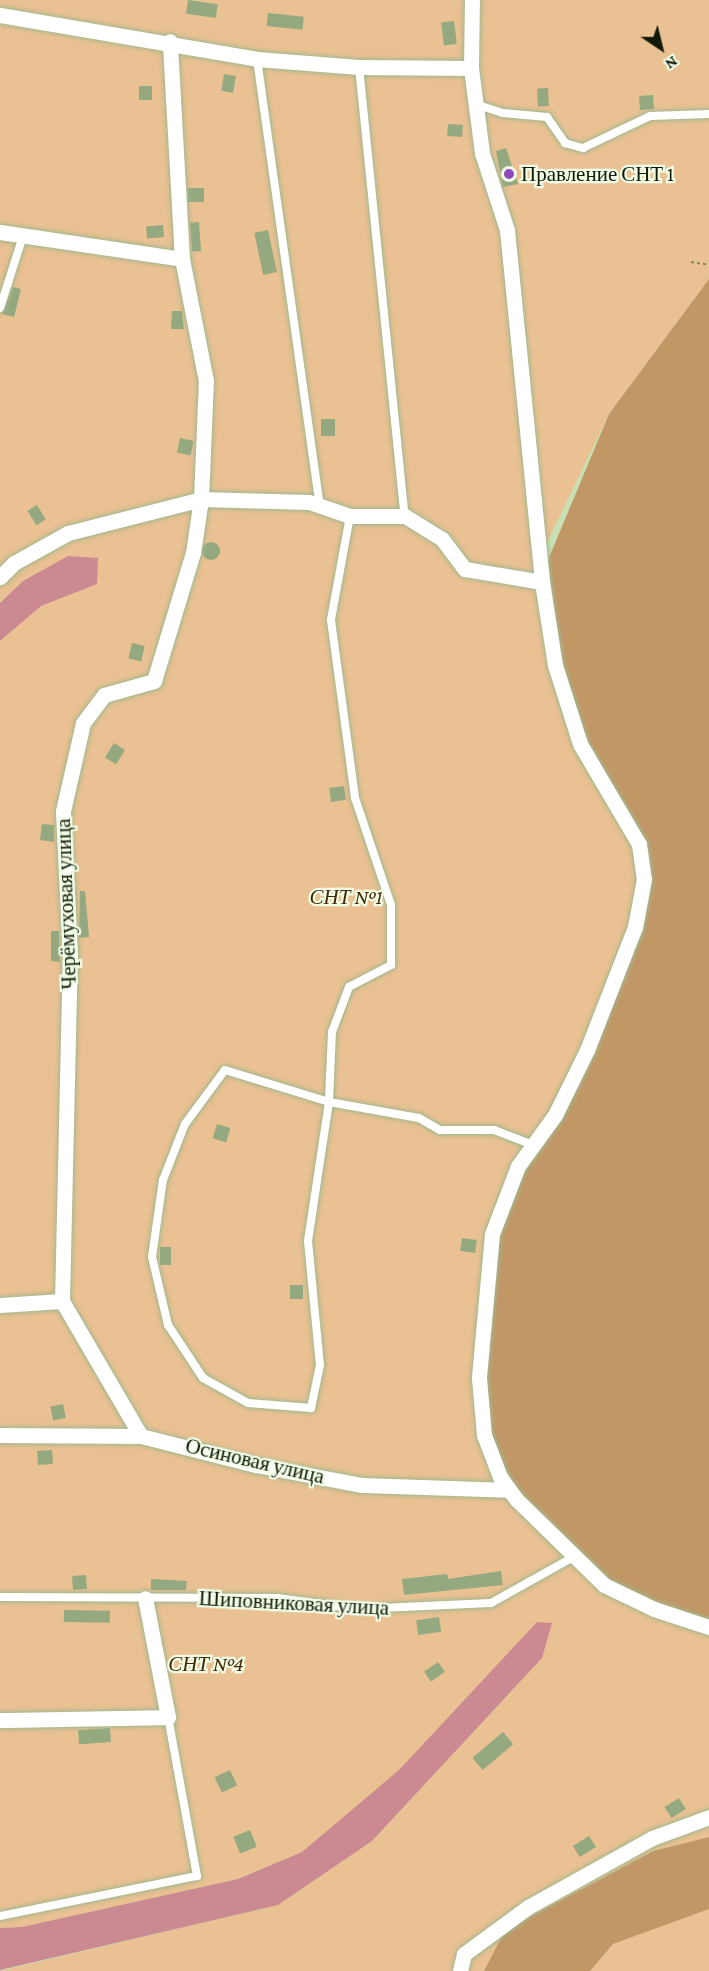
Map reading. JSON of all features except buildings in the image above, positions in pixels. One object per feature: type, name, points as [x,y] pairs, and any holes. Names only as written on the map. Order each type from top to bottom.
[{"type":"street","points":[[472,0],[471,68],[478,105],[482,153],[507,230],[542,582],[555,665],[580,744],[639,844],[644,879],[635,927],[587,1050],[555,1115],[518,1166],[492,1234],[478,1378],[484,1435],[500,1477],[509,1490],[604,1585],[654,1609],[709,1627]]},
{"type":"street","points":[[0,15],[170,41],[257,59],[358,67],[471,68]]},
{"type":"street","points":[[170,41],[182,259],[206,381],[201,499]]},
{"type":"street","points":[[0,232],[182,259]]},
{"type":"street","points":[[0,577],[14,563],[68,533],[201,499],[309,501],[351,516],[405,516],[442,539],[465,569],[542,582]]},
{"type":"street","name":"Черёмуховая улица","points":[[62,1301],[70,955],[63,810],[83,723],[104,695],[154,681],[193,553],[201,499]]},
{"type":"street","points":[[0,1305],[62,1301],[141,1436]]},
{"type":"street","name":"Осиновая улица","points":[[0,1435],[141,1436],[256,1465],[362,1485],[509,1490]]},
{"type":"street","points":[[0,1720],[168,1717],[145,1598]]},
{"type":"street","points":[[460,1971],[464,1954],[528,1907],[652,1838],[709,1818]]},
{"type":"lane","points":[[257,59],[320,506]]},
{"type":"lane","points":[[358,67],[405,516]]},
{"type":"lane","points":[[478,105],[502,113],[547,117],[565,143],[583,148],[650,116],[709,114]]},
{"type":"lane","points":[[0,308],[23,236]]},
{"type":"lane","points":[[351,516],[331,620],[355,798],[391,905],[391,965],[349,987],[332,1032],[328,1102],[308,1241],[320,1365],[311,1408],[248,1403],[203,1378],[168,1325],[152,1257],[163,1180],[185,1124],[225,1070],[328,1102],[419,1118],[440,1130],[494,1130],[533,1145]]},
{"type":"lane","name":"Шиповниковая улица","points":[[0,1597],[277,1598],[359,1609],[491,1603],[575,1556]]},
{"type":"lane","points":[[0,1916],[197,1876],[168,1717]]},
{"type":"path","points":[[691,262],[709,265]]},
{"type":"green space","points":[[0,0],[709,0],[709,279],[609,414],[539,559],[580,744],[639,844],[640,887],[633,925],[587,1050],[709,1627],[709,1837],[653,1851],[505,1930],[484,1971],[0,1971],[278,1905],[372,1841],[542,1658],[302,1852],[238,1879],[22,1927],[0,1928],[0,641],[41,605],[96,584],[23,581],[0,603]]},
{"type":"green space","points":[[709,1909],[709,1971],[590,1971],[613,1944]]},
{"type":"shaded area","points":[[709,279],[709,1627],[604,1585],[517,1500],[484,1435],[492,1234],[518,1166],[587,1050],[643,931],[651,888],[647,846],[587,739],[562,665],[548,560],[609,414]]},
{"type":"shaded area","points":[[68,556],[98,558],[97,584],[41,606],[0,641],[0,603],[23,581]]},
{"type":"shaded area","points":[[537,1622],[552,1623],[542,1658],[372,1841],[278,1905],[0,1970],[0,1928],[22,1927],[238,1879],[302,1852],[399,1770]]},
{"type":"shaded area","points":[[709,1837],[709,1909],[613,1944],[590,1971],[484,1971],[505,1930],[653,1851]]},
{"type":"place","name":"Правление СНТ 1","points":[[509,174]]},
{"type":"park label","name":"СНТ №1","points":[[346,897]]},
{"type":"park label","name":"СНТ №4","points":[[206,1664]]}]
